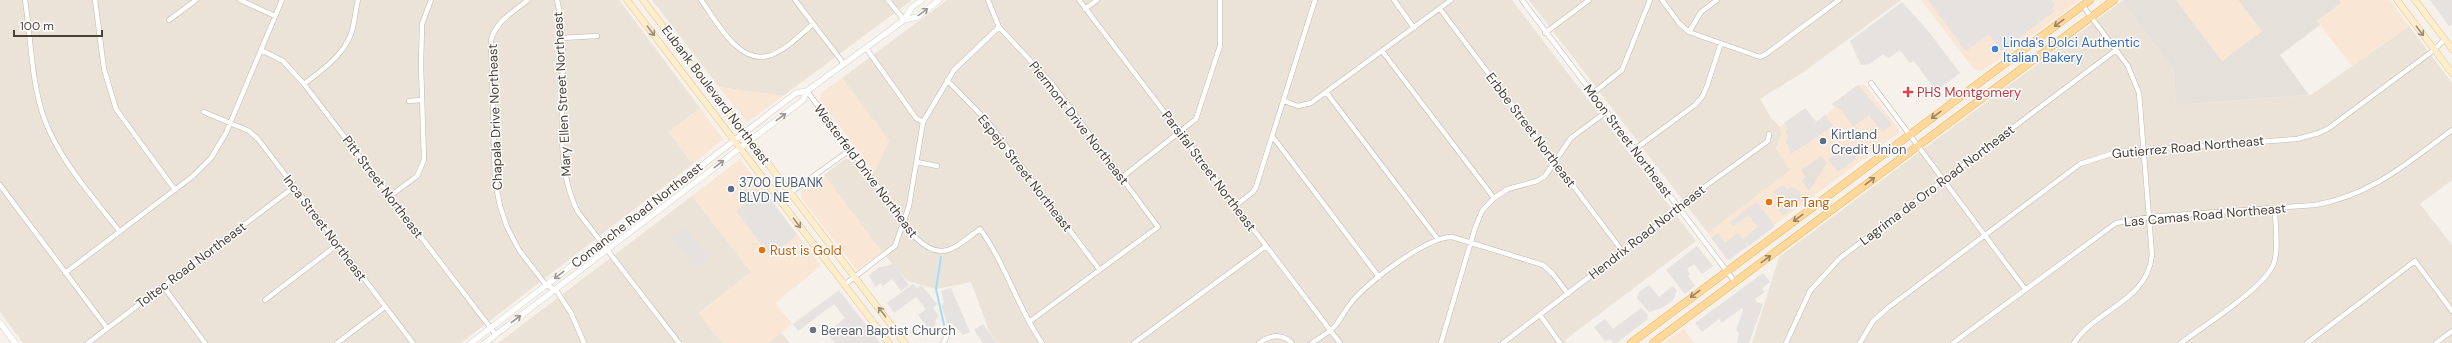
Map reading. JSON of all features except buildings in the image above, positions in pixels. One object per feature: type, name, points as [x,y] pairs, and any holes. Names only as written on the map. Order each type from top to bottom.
[{"type":"main road","name":"Eubank Boulevard Northeast","points":[[628,0],[889,343]]},
{"type":"main road","name":"Eubank Boulevard Northeast","points":[[643,0],[751,139],[905,343]]},
{"type":"main road","points":[[1631,343],[2090,0]]},
{"type":"main road","points":[[1653,343],[2114,0]]},
{"type":"main road","points":[[2397,0],[2452,73]]},
{"type":"main road","points":[[2416,0],[2452,48]]},
{"type":"street","points":[[25,0],[32,61],[40,104],[49,130],[71,167],[120,232]]},
{"type":"street","points":[[95,0],[104,69],[116,109],[176,190]]},
{"type":"street","points":[[169,20],[196,0]]},
{"type":"street","points":[[240,0],[275,16]]},
{"type":"street","points":[[66,273],[176,190],[211,158],[230,123],[282,0]]},
{"type":"street","points":[[304,84],[330,63],[343,49],[351,33],[358,0]]},
{"type":"street","points":[[390,196],[417,176],[422,167],[425,148],[422,100],[422,24],[431,0]]},
{"type":"street","name":"Chapala Drive Northeast","points":[[528,0],[501,21],[494,31],[491,40],[495,181],[500,206],[507,228],[519,250],[546,285],[556,290]]},
{"type":"street","name":"Mary Ellen Street Northeast","points":[[557,0],[561,38],[565,178],[570,196],[578,212],[679,343]]},
{"type":"street","points":[[700,0],[739,49],[757,57],[775,54],[813,24]]},
{"type":"street","points":[[795,0],[844,64]]},
{"type":"street","points":[[888,0],[904,20]]},
{"type":"street","name":"Comanche Road Northeast","points":[[904,20],[912,7],[922,0]]},
{"type":"street","name":"Comanche Road Northeast","points":[[485,343],[556,290],[606,249],[803,100],[807,92],[844,64],[904,20],[917,16],[939,0]]},
{"type":"street","name":"Piermont Drive Northeast","points":[[988,0],[999,27],[1053,86],[1158,227],[1099,269]]},
{"type":"street","name":"Parsifal Street Northeast","points":[[1079,0],[1340,343]]},
{"type":"street","points":[[1085,9],[1097,0]]},
{"type":"street","points":[[1121,178],[1196,120],[1220,46],[1220,0]]},
{"type":"street","points":[[1235,206],[1253,192],[1256,187],[1315,0]]},
{"type":"street","points":[[1394,0],[1414,28]]},
{"type":"street","points":[[1284,101],[1304,106],[1311,104],[1451,0]]},
{"type":"street","name":"Moon Street Northeast","points":[[1522,0],[1735,282]]},
{"type":"street","points":[[1545,32],[1589,0]]},
{"type":"street","points":[[1592,94],[1622,70],[1650,0]]},
{"type":"street","points":[[1662,0],[1679,23],[1689,32],[1760,57],[1839,0]]},
{"type":"street","points":[[1689,32],[1701,12],[1717,0]]},
{"type":"street","points":[[2074,343],[2084,331],[2134,293],[2145,280],[2152,255],[2139,93],[2128,66],[2082,6]]},
{"type":"street","name":"Erbbe Street Northeast","points":[[1440,9],[1623,252]]},
{"type":"street","points":[[844,285],[895,246],[904,222],[918,162],[923,122],[947,80],[999,27]]},
{"type":"street","points":[[561,38],[597,36]]},
{"type":"street","name":"Gutierrez Road Northeast","points":[[1860,343],[1867,330],[1881,314],[2080,164],[2110,153],[2144,149],[2297,138],[2319,133],[2340,121],[2434,50],[2445,39]]},
{"type":"street","points":[[1635,149],[1695,105],[1702,97],[1721,43]]},
{"type":"street","points":[[866,48],[916,118],[923,122]]},
{"type":"street","name":"Pitt Street Northeast","points":[[260,50],[283,61],[304,84],[496,334]]},
{"type":"street","name":"Lagrima de Oro Road Northeast","points":[[1786,343],[1804,301],[1828,269],[2116,50]]},
{"type":"street","points":[[1382,51],[1494,198]]},
{"type":"street","name":"Espejo Street Northeast","points":[[947,80],[988,122],[1099,269]]},
{"type":"street","points":[[1871,83],[2025,289]]},
{"type":"street","name":"Comanche Road Northeast","points":[[470,343],[734,140],[796,94],[807,92]]},
{"type":"street","name":"Westerfeld Drive Northeast","points":[[807,92],[904,222],[920,241],[937,252],[952,250],[980,228],[998,255],[1029,322],[1042,343]]},
{"type":"street","points":[[1326,92],[1437,238]]},
{"type":"street","points":[[409,101],[422,100]]},
{"type":"street","name":"Inca Street Northeast","points":[[204,112],[249,132],[258,139],[337,245],[413,343]]},
{"type":"street","points":[[1441,343],[1478,220],[1494,198],[1508,189],[1538,181],[1550,171],[1571,138],[1606,112]]},
{"type":"street","name":"Las Camas Road Northeast","points":[[1953,343],[2107,228],[2128,220],[2149,217],[2327,203],[2366,190],[2394,174],[2452,130]]},
{"type":"street","name":"Hendrix Road Northeast","points":[[1503,343],[1768,141],[1769,134]]},
{"type":"street","points":[[1272,137],[1379,277]]},
{"type":"street","points":[[780,200],[850,150]]},
{"type":"street","points":[[918,162],[937,166]]},
{"type":"street","points":[[0,186],[107,328]]},
{"type":"street","name":"Toltec Road Northeast","points":[[88,343],[294,187]]},
{"type":"street","points":[[2181,343],[2259,284],[2271,272],[2276,254],[2275,208]]},
{"type":"street","points":[[1312,343],[1330,330],[1338,322],[1356,297],[1379,277],[1437,238],[1452,237],[1543,265],[1553,274],[1568,294]]},
{"type":"street","points":[[265,300],[337,245]]},
{"type":"street","points":[[1134,343],[1266,246]]},
{"type":"street","points":[[2307,343],[2415,262],[2452,311]]},
{"type":"street","points":[[1029,322],[1099,269]]},
{"type":"street","points":[[163,286],[204,343]]},
{"type":"street","points":[[556,290],[571,313],[584,343]]},
{"type":"street","points":[[337,343],[385,307]]},
{"type":"street","points":[[1540,315],[1560,343]]},
{"type":"street","points":[[0,323],[15,343]]},
{"type":"street","points":[[2436,343],[2452,331]]},
{"type":"street","points":[[943,343],[947,336]]},
{"type":"street","points":[[1260,343],[1267,338],[1277,336],[1288,339],[1292,343]]},
{"type":"shaded area","points":[[0,0],[619,0],[700,108],[669,132],[693,164],[461,343],[23,343],[0,312]]},
{"type":"shaded area","points":[[652,0],[912,0],[783,96],[719,87]]},
{"type":"shaded area","points":[[947,0],[1512,0],[1696,241],[1565,340],[1567,343],[998,343],[989,331],[971,282],[936,289],[908,281],[882,252],[824,175],[845,159],[851,159],[866,178],[874,172],[889,141],[842,78]]},
{"type":"shaded area","points":[[1529,0],[1901,0],[1805,71],[1760,99],[1771,118],[1780,127],[1782,134],[1776,149],[1791,170],[1708,233]]},
{"type":"shaded area","points":[[1921,0],[2080,0],[2012,51],[1981,71],[1974,69]]},
{"type":"shaded area","points":[[1928,0],[2051,0],[2055,5],[2052,8],[2055,11],[2001,51],[1989,34],[1966,51]]},
{"type":"shaded area","points":[[2176,0],[2238,0],[2262,31],[2222,61]]},
{"type":"shaded area","points":[[2176,0],[2222,61],[2262,31],[2238,0],[2339,0],[2341,3],[2317,21],[2320,25],[2280,55],[2309,95],[2176,105],[2174,70],[2122,1]]},
{"type":"shaded area","points":[[2339,0],[2390,0],[2409,26],[2352,66],[2317,21],[2341,3]]},
{"type":"shaded area","points":[[2430,0],[2452,0],[2452,24],[2449,26]]},
{"type":"shaded area","points":[[2122,1],[2174,70],[2176,105],[2311,95],[2409,26],[2452,83],[2452,180],[2420,204],[2452,245],[2452,343],[1752,343],[1779,257]]},
{"type":"shaded area","points":[[1902,2],[1929,32],[1960,73],[1936,91],[1914,61],[1910,63],[1900,50],[1889,58],[1883,54],[1870,64],[1861,65],[1850,41]]},
{"type":"shaded area","points":[[842,78],[889,141],[874,172],[820,100],[821,93]]},
{"type":"shaded area","points":[[1858,85],[1865,85],[1900,132],[1727,260],[1708,233],[1790,170],[1776,149],[1782,134],[1780,127],[1805,108],[1817,122],[1835,108],[1832,104]]},
{"type":"shaded area","points":[[1858,85],[1892,125],[1882,132],[1869,115],[1853,127],[1843,112],[1832,104]]},
{"type":"shaded area","points":[[719,87],[783,96],[747,122]]},
{"type":"shaded area","points":[[700,108],[723,139],[693,164],[669,132]]},
{"type":"shaded area","points":[[1805,108],[1816,122],[1825,115],[1833,126],[1791,154],[1786,141],[1788,136],[1785,132],[1788,129],[1784,123]]},
{"type":"shaded area","points":[[1848,145],[1857,158],[1838,172],[1828,159]]},
{"type":"shaded area","points":[[1821,156],[1827,163],[1809,191],[1802,181],[1806,177],[1801,170]]},
{"type":"shaded area","points":[[740,159],[821,266],[775,303],[792,324],[768,343],[722,343],[699,314],[751,272],[692,196]]},
{"type":"shaded area","points":[[824,175],[882,252],[857,270],[801,198],[801,191]]},
{"type":"shaded area","points":[[1783,185],[1787,190],[1791,187],[1798,190],[1805,199],[1783,215],[1776,206],[1781,202],[1773,192]]},
{"type":"shaded area","points":[[763,189],[797,235],[770,256],[736,211]]},
{"type":"shaded area","points":[[692,196],[751,272],[699,313],[722,343],[498,343]]},
{"type":"shaded area","points":[[1757,202],[1775,226],[1749,246],[1743,239],[1758,227],[1749,215],[1733,226],[1730,222]]},
{"type":"shaded area","points":[[686,229],[708,257],[704,260],[705,262],[695,268],[671,237]]},
{"type":"shaded area","points":[[1718,233],[1725,243],[1738,233],[1748,246],[1729,260],[1711,238]]},
{"type":"shaded area","points":[[1697,246],[1713,266],[1702,274],[1694,264],[1687,269],[1690,274],[1688,276],[1695,286],[1685,294],[1666,270]]},
{"type":"shaded area","points":[[893,263],[909,285],[901,291],[892,279],[883,286],[881,283],[875,287],[869,275],[879,267],[888,266]]},
{"type":"shaded area","points":[[1763,273],[1770,282],[1762,288],[1765,292],[1756,298],[1756,302],[1763,304],[1749,343],[1737,343],[1739,333],[1736,330],[1743,310],[1742,308],[1722,323],[1719,319],[1702,332],[1695,323]]},
{"type":"shaded area","points":[[913,284],[917,288],[921,285],[937,304],[933,308],[939,316],[936,319],[934,330],[931,332],[918,315],[926,309],[916,297],[894,313],[887,303]]},
{"type":"shaded area","points":[[1649,285],[1659,297],[1673,286],[1677,291],[1673,300],[1662,308],[1649,312],[1637,298],[1639,292]]},
{"type":"shaded area","points":[[951,288],[970,332],[963,335],[952,323],[947,323],[942,308],[942,304],[944,302],[941,291]]},
{"type":"shaded area","points":[[839,290],[880,343],[835,343],[827,333],[845,318],[834,304],[798,331],[793,324]]},
{"type":"shaded area","points":[[1641,308],[1648,315],[1647,320],[1616,343],[1613,343],[1610,339],[1605,341],[1594,327],[1605,319],[1613,329]]},
{"type":"shaded area","points":[[983,324],[997,343],[983,343],[974,330]]},
{"type":"shaded area","points":[[1683,329],[1694,343],[1664,343]]},
{"type":"shaded area","points":[[781,332],[790,343],[768,343]]},
{"type":"waterway","points":[[941,257],[936,289],[944,325]]},
{"type":"place","name":"Linda's Dolci Authentic Italian Bakery","points":[[1995,49]]},
{"type":"place","name":"PHS Montgomery","points":[[1908,92]]},
{"type":"place","name":"Kirtland Credit Union","points":[[1823,141]]},
{"type":"place","name":"3700 EUBANK BLVD NE","points":[[731,189]]},
{"type":"place","name":"Fan Tang","points":[[1769,202]]},
{"type":"place","name":"Rust is Gold","points":[[762,250]]},
{"type":"place","name":"Berean Baptist Church","points":[[813,330]]}]
